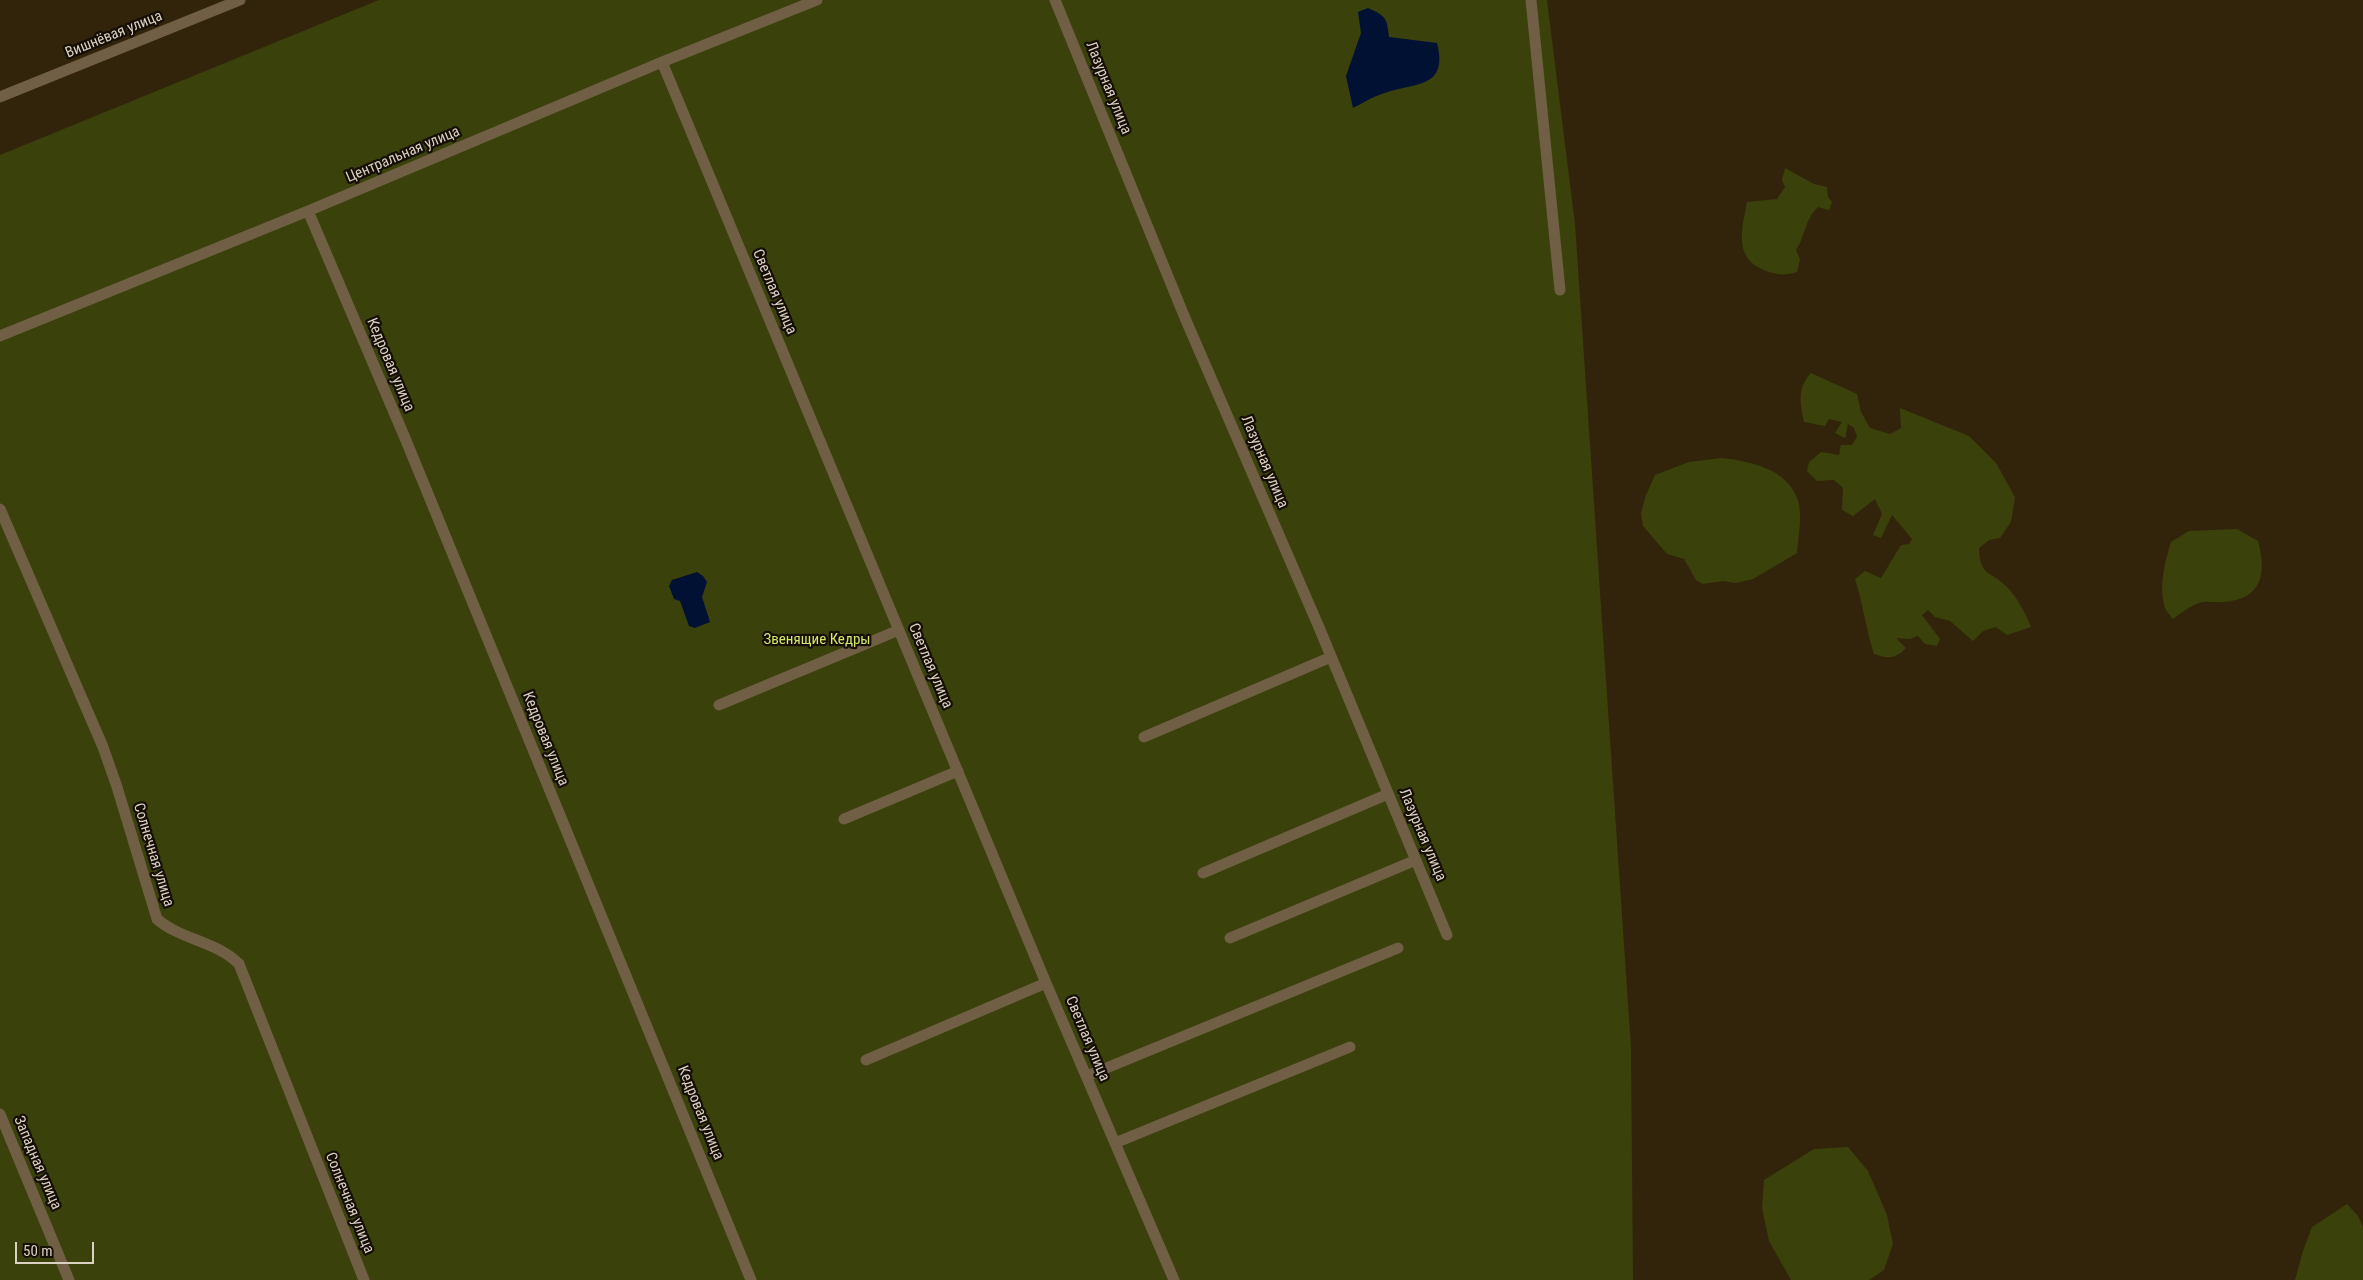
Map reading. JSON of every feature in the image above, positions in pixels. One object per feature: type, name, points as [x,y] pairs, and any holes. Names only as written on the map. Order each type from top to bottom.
[{"type":"street","name":"Вишнёвая улица","points":[[0,97],[240,0]]},
{"type":"street","name":"Центральная улица","points":[[0,336],[308,211],[662,62],[818,0]]},
{"type":"street","name":"Лазурная улица","points":[[1055,0],[1185,318],[1447,935]]},
{"type":"street","points":[[1531,0],[1560,290]]},
{"type":"street","name":"Светлая улица","points":[[662,62],[1046,983],[1174,1280]]},
{"type":"street","name":"Кедровая улица","points":[[308,211],[408,444],[751,1280]]},
{"type":"street","name":"Солнечная улица","points":[[0,509],[103,747],[157,919],[174,932],[228,954],[239,964],[364,1280]]},
{"type":"street","points":[[719,705],[899,630]]},
{"type":"street","points":[[1144,737],[1331,658]]},
{"type":"street","points":[[844,819],[958,771]]},
{"type":"street","points":[[1203,873],[1388,794]]},
{"type":"street","points":[[1230,938],[1416,860]]},
{"type":"street","points":[[1087,1076],[1398,948]]},
{"type":"street","points":[[866,1060],[1046,983]]},
{"type":"street","points":[[1115,1143],[1350,1046]]},
{"type":"street","name":"Западная улица","points":[[0,1114],[69,1280]]},
{"type":"green space","name":"Звенящие Кедры","points":[[379,0],[1547,0],[1575,224],[1631,1047],[1633,1280],[0,1280],[0,155]]},
{"type":"green space","points":[[1785,168],[1814,184],[1827,187],[1828,197],[1832,202],[1829,210],[1818,207],[1810,217],[1796,250],[1800,259],[1797,272],[1780,274],[1754,265],[1744,250],[1742,232],[1747,202],[1777,199],[1785,187],[1782,180]]},
{"type":"green space","points":[[1811,373],[1857,394],[1861,412],[1870,428],[1890,434],[1901,428],[1900,408],[1969,436],[1996,463],[2015,497],[2011,522],[2000,538],[1989,540],[1979,548],[1981,564],[1987,572],[2007,587],[2024,611],[2031,627],[2007,635],[1996,627],[1983,631],[1973,641],[1950,621],[1935,617],[1928,610],[1922,615],[1940,639],[1937,646],[1925,644],[1918,636],[1910,639],[1896,638],[1906,648],[1902,652],[1891,657],[1874,654],[1855,579],[1865,571],[1881,578],[1901,545],[1909,544],[1912,539],[1892,515],[1881,538],[1873,535],[1882,514],[1875,499],[1853,516],[1842,510],[1843,488],[1834,480],[1817,481],[1807,471],[1809,462],[1821,452],[1839,455],[1841,445],[1852,445],[1857,437],[1854,428],[1848,424],[1845,438],[1835,433],[1842,422],[1829,419],[1825,426],[1804,422],[1801,396],[1803,384]]},
{"type":"green space","points":[[1721,458],[1743,461],[1766,468],[1785,480],[1793,489],[1798,500],[1800,513],[1797,553],[1753,579],[1736,583],[1723,581],[1703,584],[1696,580],[1684,559],[1667,554],[1643,526],[1641,513],[1646,495],[1655,475],[1689,462]]},
{"type":"green space","points":[[2237,529],[2258,541],[2262,564],[2261,574],[2254,590],[2236,600],[2199,603],[2173,619],[2165,607],[2162,589],[2165,565],[2171,542],[2189,531]]},
{"type":"green space","points":[[1848,1147],[1868,1171],[1887,1215],[1893,1244],[1884,1270],[1869,1280],[1791,1280],[1769,1241],[1762,1208],[1764,1180],[1814,1149]]},
{"type":"green space","points":[[2347,1204],[2358,1216],[2363,1227],[2363,1280],[2295,1280],[2312,1227]]},
{"type":"water","points":[[1368,8],[1379,13],[1384,18],[1389,37],[1437,43],[1438,69],[1433,77],[1426,82],[1378,95],[1353,108],[1346,76],[1361,33],[1358,12]]},
{"type":"water","points":[[697,572],[707,582],[702,597],[710,622],[695,628],[689,626],[680,601],[674,599],[669,586],[672,580]]}]
